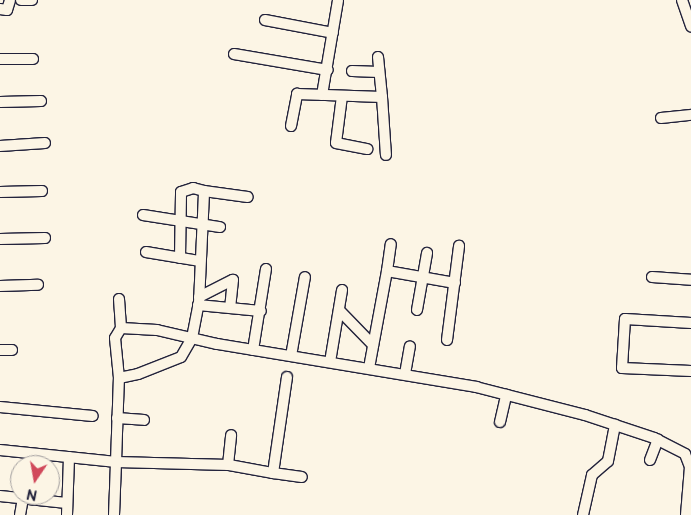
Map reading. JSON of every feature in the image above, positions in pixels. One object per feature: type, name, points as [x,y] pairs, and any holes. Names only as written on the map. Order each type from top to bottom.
[{"type":"street","points":[[0,9],[8,10],[10,0]]},
{"type":"street","points":[[21,0],[32,0]]},
{"type":"street","points":[[322,95],[328,70],[338,0]]},
{"type":"street","points":[[682,0],[691,26]]},
{"type":"street","points":[[265,20],[333,33]]},
{"type":"street","points":[[234,54],[328,70]]},
{"type":"street","points":[[378,57],[386,155]]},
{"type":"street","points":[[0,58],[33,59]]},
{"type":"street","points":[[352,71],[380,72]]},
{"type":"street","points":[[291,126],[296,94],[382,97]]},
{"type":"street","points":[[342,96],[336,143],[367,149]]},
{"type":"street","points":[[0,102],[41,101]]},
{"type":"street","points":[[661,118],[691,115]]},
{"type":"street","points":[[0,146],[45,143]]},
{"type":"street","points":[[180,258],[181,192],[193,188],[248,196]]},
{"type":"street","points":[[0,192],[42,191]]},
{"type":"street","points":[[119,378],[138,374],[181,357],[192,338],[198,302],[204,191]]},
{"type":"street","points":[[143,215],[220,227]]},
{"type":"street","points":[[0,239],[45,238]]},
{"type":"street","points":[[369,368],[391,244]]},
{"type":"street","points":[[447,340],[459,246]]},
{"type":"street","points":[[146,252],[200,261]]},
{"type":"street","points":[[416,310],[424,278],[427,253]]},
{"type":"street","points":[[253,350],[261,311],[266,270]]},
{"type":"street","points":[[387,271],[455,284]]},
{"type":"street","points":[[291,356],[305,277]]},
{"type":"street","points":[[652,277],[691,280]]},
{"type":"street","points":[[198,302],[233,280],[230,308]]},
{"type":"street","points":[[0,286],[38,285]]},
{"type":"street","points":[[330,362],[342,290]]},
{"type":"street","points":[[114,515],[119,378],[115,338],[121,328],[119,299]]},
{"type":"street","points":[[198,302],[261,311]]},
{"type":"street","points":[[339,310],[373,345]]},
{"type":"street","points":[[691,323],[625,319],[622,368],[691,371]]},
{"type":"street","points":[[121,328],[157,330],[253,350],[405,374],[506,395],[616,425],[658,440],[685,454],[690,467],[686,515]]},
{"type":"street","points":[[405,374],[410,346]]},
{"type":"street","points":[[0,350],[12,350]]},
{"type":"street","points":[[273,473],[287,377]]},
{"type":"street","points":[[500,422],[506,395]]},
{"type":"street","points":[[0,407],[93,416]]},
{"type":"street","points":[[117,418],[144,420]]},
{"type":"street","points":[[583,515],[592,475],[608,460],[616,425]]},
{"type":"street","points":[[228,465],[231,435]]},
{"type":"street","points":[[650,460],[658,440]]},
{"type":"street","points":[[0,450],[116,462],[228,465],[302,477]]},
{"type":"street","points":[[66,515],[69,457]]},
{"type":"street","points":[[60,502],[67,503]]}]
